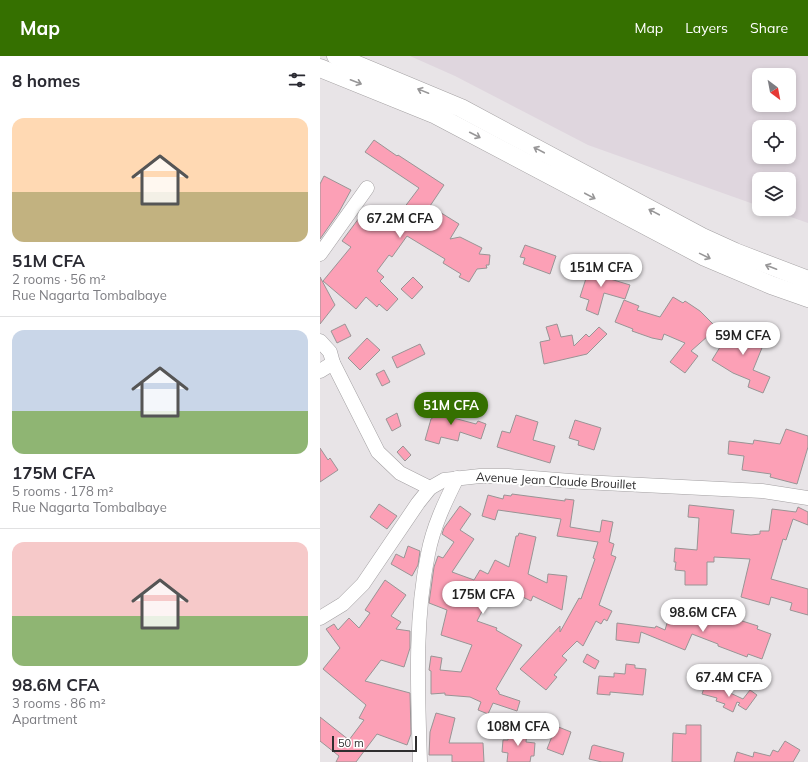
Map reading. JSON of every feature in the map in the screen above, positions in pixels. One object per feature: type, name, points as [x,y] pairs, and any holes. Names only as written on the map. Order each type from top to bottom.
[{"type":"main road","points":[[336,56],[461,108],[702,237],[735,252],[808,280]]},
{"type":"main road","points":[[320,68],[436,114],[705,257],[771,285],[808,298]]},
{"type":"street","points":[[320,254],[368,188]]},
{"type":"street","points":[[320,341],[330,352],[332,363],[378,452],[400,473],[430,488]]},
{"type":"street","points":[[320,371],[332,363]]},
{"type":"street","name":"Avenue Jean Claude Brouillet","points":[[320,618],[343,604],[363,584],[418,503],[430,488],[444,480],[508,476],[655,486],[762,491],[808,498]]},
{"type":"street","points":[[420,762],[420,610],[428,554],[434,532],[440,512],[457,478]]},
{"type":"shaded area","points":[[410,56],[808,56],[808,223],[788,216],[796,216],[796,172],[752,172],[752,204],[588,145],[455,76]]},
{"type":"building","points":[[374,140],[444,185],[430,206],[459,224],[450,239],[460,237],[482,248],[479,254],[490,255],[489,265],[486,265],[487,268],[477,269],[469,282],[459,277],[461,274],[443,263],[445,259],[407,236],[392,257],[389,255],[377,271],[384,277],[380,281],[398,299],[387,311],[379,304],[377,307],[366,297],[356,309],[323,281],[351,247],[342,241],[362,214],[388,229],[419,188],[365,152]]},
{"type":"building","points":[[324,176],[351,190],[339,212],[320,239],[320,184]]},
{"type":"building","points":[[525,245],[556,256],[550,274],[523,264],[525,258],[520,257]]},
{"type":"building","points":[[590,266],[609,270],[607,278],[630,285],[625,299],[604,293],[598,315],[586,310],[589,300],[580,297]]},
{"type":"building","points":[[320,277],[335,305],[320,324]]},
{"type":"building","points":[[413,277],[423,287],[412,299],[401,289]]},
{"type":"building","points":[[673,297],[683,303],[685,301],[700,311],[717,328],[691,351],[698,356],[685,373],[670,362],[685,343],[664,334],[662,340],[652,338],[632,331],[633,329],[615,322],[624,300],[639,306],[637,310],[660,317]]},
{"type":"building","points":[[735,323],[742,326],[741,328],[766,338],[753,370],[770,377],[763,393],[748,387],[750,380],[733,373],[712,360]]},
{"type":"building","points":[[345,324],[351,336],[337,343],[331,331]]},
{"type":"building","points":[[557,324],[561,337],[572,335],[574,346],[586,334],[589,337],[599,327],[607,334],[587,354],[544,364],[540,342],[550,340],[546,327]]},
{"type":"building","points":[[367,338],[380,350],[360,370],[348,358]]},
{"type":"building","points":[[420,344],[425,354],[397,368],[392,357]]},
{"type":"building","points":[[384,370],[390,382],[382,386],[376,374]]},
{"type":"building","points":[[443,395],[451,397],[446,416],[476,424],[478,421],[486,424],[481,439],[460,432],[458,441],[441,437],[439,444],[425,440],[431,419],[438,414]]},
{"type":"building","points":[[397,413],[401,426],[392,431],[386,419]]},
{"type":"building","points":[[516,415],[538,422],[533,440],[555,446],[550,463],[497,447],[502,431],[510,433]]},
{"type":"building","points":[[575,420],[601,428],[594,450],[578,445],[579,441],[569,438]]},
{"type":"building","points":[[786,429],[808,436],[808,447],[797,484],[770,477],[771,474],[742,470],[744,456],[728,454],[729,441],[753,444],[754,440],[780,444]]},
{"type":"building","points":[[403,446],[411,455],[405,461],[397,452]]},
{"type":"building","points":[[320,448],[328,460],[330,458],[338,470],[320,482]]},
{"type":"building","points":[[512,494],[565,501],[565,499],[574,500],[570,527],[600,532],[602,520],[613,522],[609,542],[614,544],[611,555],[616,557],[599,605],[612,611],[607,621],[604,619],[601,624],[596,621],[583,646],[577,641],[562,656],[567,660],[554,675],[557,677],[546,690],[520,669],[560,626],[560,632],[579,598],[581,599],[595,559],[593,558],[598,542],[557,536],[561,519],[498,510],[495,520],[482,516],[488,495],[503,499],[504,495],[511,496]]},
{"type":"building","points":[[379,504],[397,516],[387,529],[370,517]]},
{"type":"building","points":[[689,505],[734,510],[731,533],[751,535],[760,534],[760,531],[769,531],[772,509],[796,512],[798,507],[808,512],[808,525],[793,519],[786,540],[783,539],[771,579],[808,589],[808,615],[790,610],[792,603],[771,597],[769,605],[741,597],[750,559],[714,557],[714,562],[707,562],[707,585],[685,585],[685,571],[675,570],[676,562],[674,562],[675,548],[697,550],[699,518],[688,517]]},
{"type":"building","points":[[460,506],[471,514],[460,530],[474,539],[452,572],[474,580],[480,570],[488,574],[495,560],[509,567],[516,536],[518,536],[519,533],[536,537],[528,574],[547,583],[548,574],[567,576],[562,610],[533,596],[531,601],[508,590],[505,596],[493,590],[477,621],[497,628],[496,630],[522,645],[496,689],[499,694],[520,701],[517,711],[493,703],[488,714],[478,710],[481,702],[470,697],[445,695],[445,693],[431,694],[431,671],[429,670],[431,656],[442,658],[440,670],[461,672],[472,645],[441,635],[447,610],[429,603],[434,567],[438,556],[443,558],[454,542],[442,534],[444,528]]},
{"type":"building","points":[[408,546],[420,551],[418,565],[412,576],[391,564],[396,554],[404,558]]},
{"type":"building","points":[[385,580],[406,595],[391,616],[401,622],[396,629],[410,631],[410,648],[404,667],[381,660],[365,681],[410,693],[411,734],[407,745],[377,734],[356,762],[336,762],[339,756],[320,741],[320,717],[349,740],[364,720],[359,718],[366,705],[323,669],[340,648],[326,629],[334,624],[338,630],[349,618],[359,628],[370,613],[365,610]]},
{"type":"building","points":[[678,608],[708,619],[709,617],[726,624],[730,613],[740,616],[739,620],[758,626],[757,629],[771,634],[762,659],[748,654],[747,657],[692,634],[685,650],[641,632],[639,643],[616,640],[617,623],[655,628],[656,626],[665,630],[668,620],[673,622]]},
{"type":"building","points":[[587,654],[599,661],[595,669],[583,662]]},
{"type":"building","points":[[626,664],[635,665],[635,668],[646,669],[643,695],[610,692],[610,695],[597,694],[599,676],[614,677],[614,673],[625,674]]},
{"type":"building","points":[[705,685],[726,690],[743,699],[750,690],[757,695],[746,710],[738,705],[740,703],[737,702],[733,712],[723,707],[725,704],[716,701],[717,698],[702,694]]},
{"type":"building","points":[[436,713],[455,718],[449,743],[483,743],[484,762],[452,762],[452,755],[429,755],[430,732]]},
{"type":"building","points":[[686,725],[701,725],[701,762],[672,762],[673,733],[686,734]]},
{"type":"building","points":[[556,726],[571,732],[563,755],[547,749]]},
{"type":"building","points":[[509,729],[527,731],[526,742],[535,743],[534,756],[531,756],[530,762],[507,762],[508,753],[502,752],[503,740],[508,740]]},
{"type":"building","points":[[785,741],[800,750],[793,762],[734,762],[737,752],[753,757],[754,752],[770,756],[773,750],[778,752]]},
{"type":"building","points":[[594,745],[624,753],[622,762],[602,762],[589,759],[592,746]]}]
